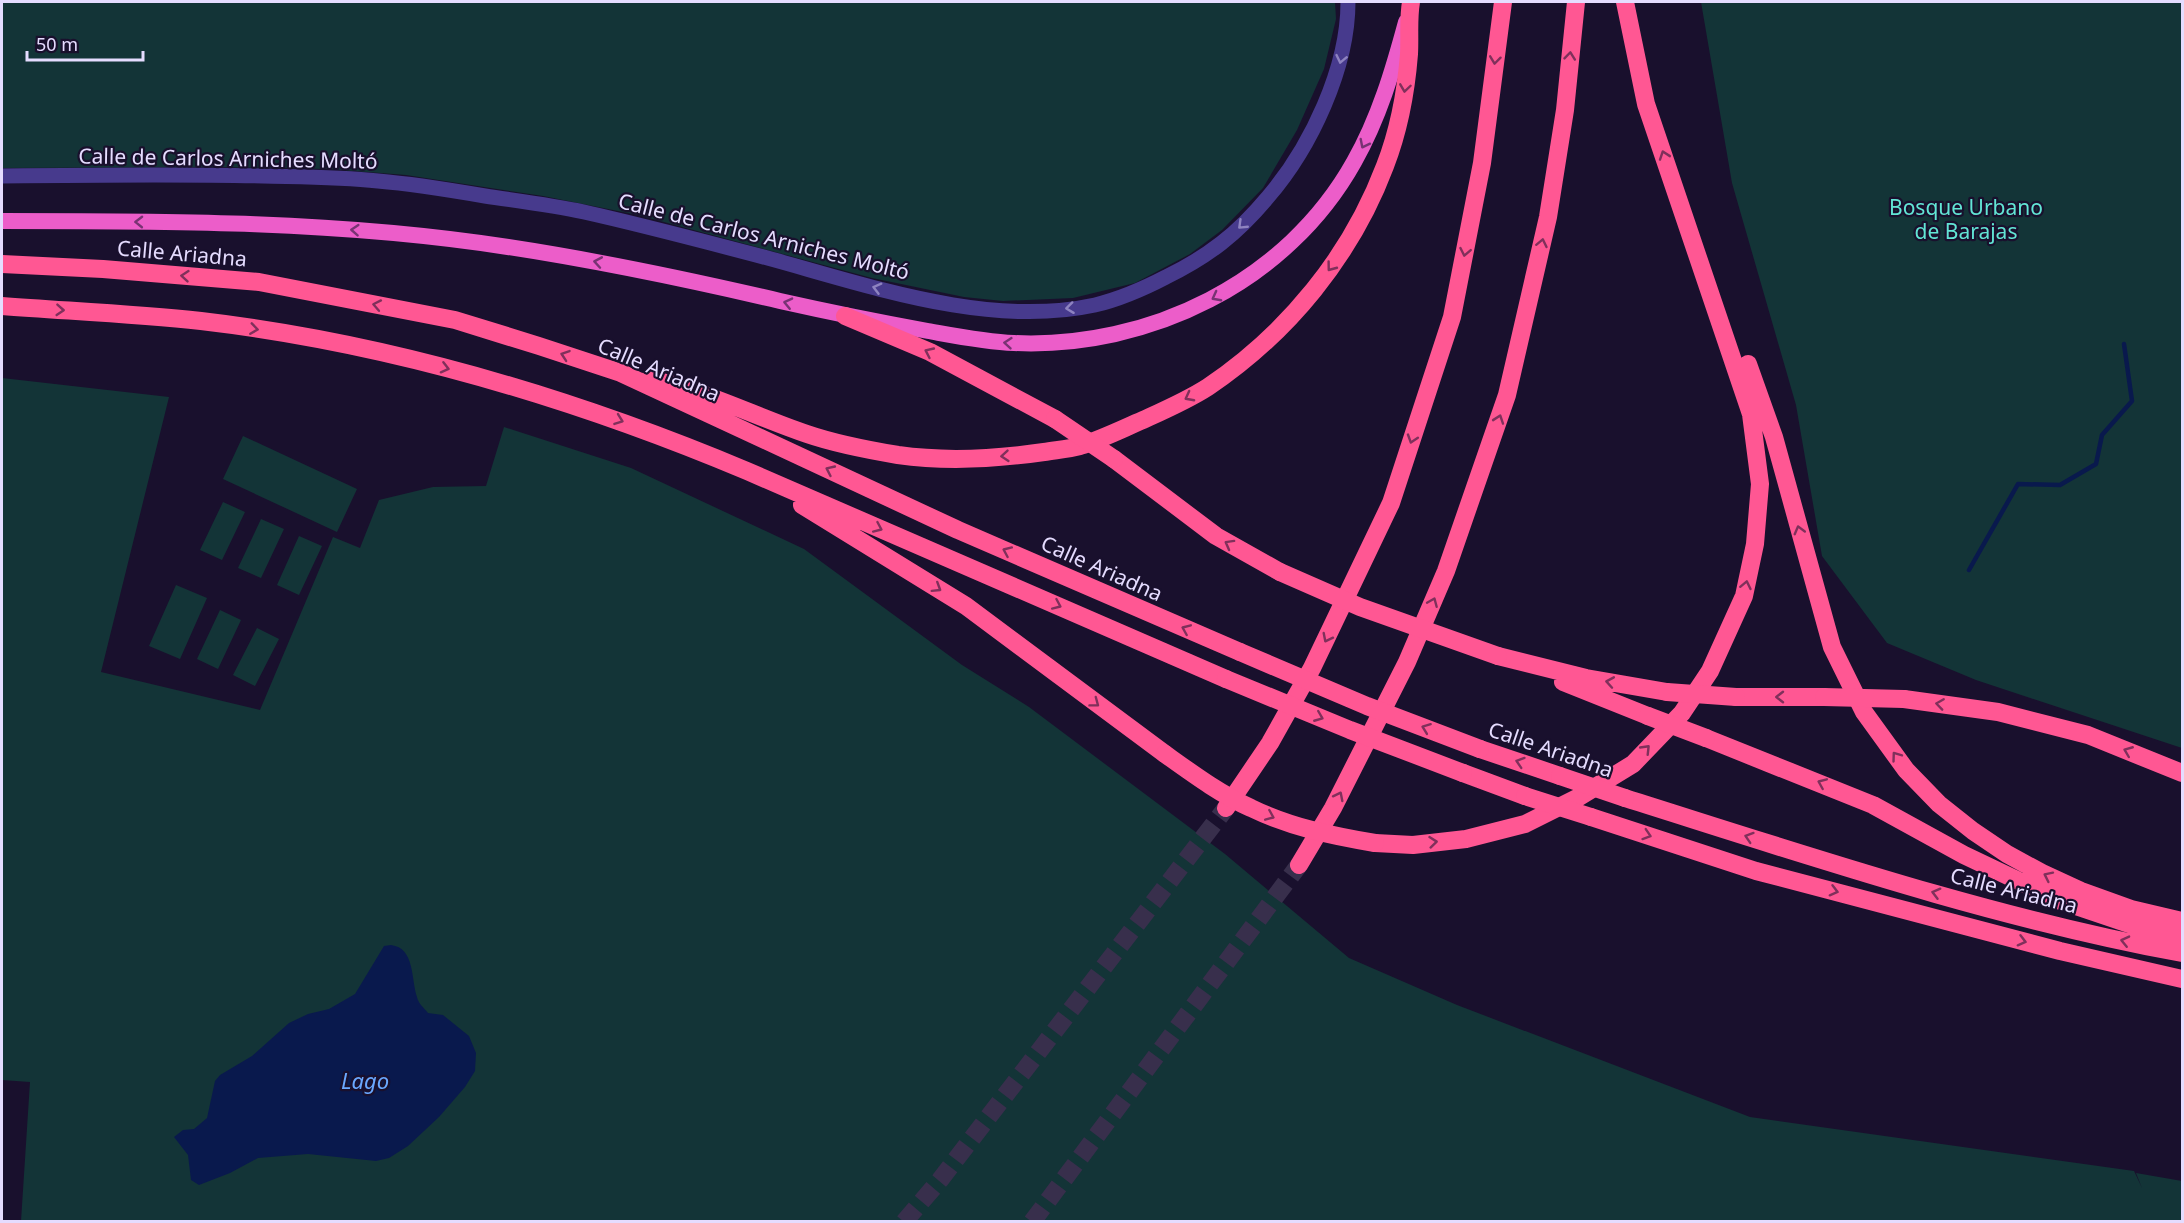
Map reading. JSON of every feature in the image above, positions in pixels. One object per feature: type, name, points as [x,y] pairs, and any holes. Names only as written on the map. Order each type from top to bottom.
[{"type":"highway","points":[[1226,808],[1270,743],[1312,668],[1391,503],[1452,317],[1482,163],[1503,2]]},
{"type":"highway","points":[[1299,865],[1333,808],[1407,662],[1446,571],[1507,395],[1548,217],[1565,110],[1576,2]]},
{"type":"highway","points":[[747,471],[966,606],[1212,787],[1283,822],[1375,843],[1413,845],[1466,839],[1525,824],[1579,797],[1632,764],[1682,713],[1710,671],[1744,596],[1755,544],[1760,484],[1751,414],[1646,104],[1625,2]]},
{"type":"highway","points":[[2,221],[293,226],[448,239],[507,246],[664,274],[845,316],[1000,342],[1057,343],[1113,336],[1170,319],[1218,296],[1249,277],[1289,244],[1321,210],[1352,166],[1384,99],[1410,5]]},
{"type":"highway","points":[[621,374],[676,384],[808,434],[848,446],[900,455],[959,460],[1024,455],[1078,446],[1166,409],[1207,388],[1281,327],[1309,297],[1357,228],[1385,165],[1399,122],[1409,51],[1410,5]]},
{"type":"highway","points":[[2,210],[80,221]]},
{"type":"highway","points":[[1683,210],[1737,334],[1774,437],[1832,647],[1864,712],[1906,770],[1939,804],[2007,854],[2081,891],[2131,909],[2182,921]]},
{"type":"highway","name":"Calle Ariadna","points":[[2,264],[103,269],[259,282],[455,320],[621,374],[958,530],[1367,706],[1480,749],[1625,798],[1874,876],[2010,914],[2182,953]]},
{"type":"highway","points":[[2,306],[201,321],[270,331],[384,353],[482,378],[602,414],[672,439],[1226,679],[1525,796],[1756,871],[2060,951],[2182,979]]},
{"type":"highway","points":[[845,316],[930,352],[1055,418],[1114,459],[1216,536],[1280,572],[1360,607],[1498,656],[1809,778],[1873,805],[1964,855],[2061,901],[2138,927],[2182,938]]},
{"type":"highway","points":[[1498,656],[1586,678],[1667,692],[1736,697],[1904,699],[1998,712],[2088,735],[2182,773]]},
{"type":"street","name":"Calle de Carlos Arniches Moltó","points":[[2,176],[181,174],[379,181],[580,212],[745,252],[885,290],[982,310],[1031,312],[1093,305],[1135,292],[1198,261],[1226,241],[1256,212],[1286,177],[1318,118],[1339,69],[1345,39],[1348,2]]},
{"type":"green space","points":[[2,2],[1335,2],[1336,19],[1324,69],[1297,130],[1263,188],[1222,230],[1190,254],[1135,283],[1073,298],[1003,301],[964,297],[872,278],[638,215],[543,196],[406,175],[329,169],[221,167],[2,168]]},
{"type":"green space","name":"Bosque Urbano de Barajas","points":[[1701,2],[2182,2],[2182,748],[1976,680],[1887,643],[1822,556],[1796,405],[1732,183]]},
{"type":"green space","points":[[2,378],[169,397],[101,672],[260,710],[333,537],[360,548],[379,500],[433,487],[486,486],[504,427],[631,468],[804,549],[962,665],[1029,707],[1225,854],[1349,958],[1457,1005],[1750,1117],[2134,1171],[2142,1188],[2136,1173],[2182,1181],[2182,1221],[21,1221],[30,1082],[2,1080]]},
{"type":"green space","points":[[243,436],[357,489],[337,532],[223,479]]},
{"type":"green space","points":[[223,502],[245,512],[222,560],[200,550]]},
{"type":"green space","points":[[261,519],[284,529],[261,578],[238,568]]},
{"type":"green space","points":[[299,536],[322,546],[299,595],[277,585]]},
{"type":"green space","points":[[176,585],[207,598],[180,659],[149,646]]},
{"type":"green space","points":[[220,610],[241,620],[218,669],[197,659]]},
{"type":"green space","points":[[257,628],[279,639],[255,686],[233,675]]},
{"type":"water","name":"Lago","points":[[384,946],[399,947],[408,958],[418,999],[428,1013],[443,1015],[469,1036],[476,1053],[475,1071],[465,1087],[439,1117],[408,1146],[389,1158],[376,1161],[308,1154],[258,1158],[230,1173],[199,1185],[191,1180],[188,1155],[174,1137],[183,1130],[194,1129],[207,1118],[215,1081],[220,1075],[252,1056],[289,1023],[308,1014],[329,1009],[355,994]]},
{"type":"waterway","points":[[1969,570],[2018,484],[2060,485],[2096,464],[2102,435],[2132,401],[2124,344]]},
{"type":"tunnel","points":[[904,1222],[940,1180],[1226,808]]},
{"type":"tunnel","points":[[1032,1222],[1299,865]]}]
